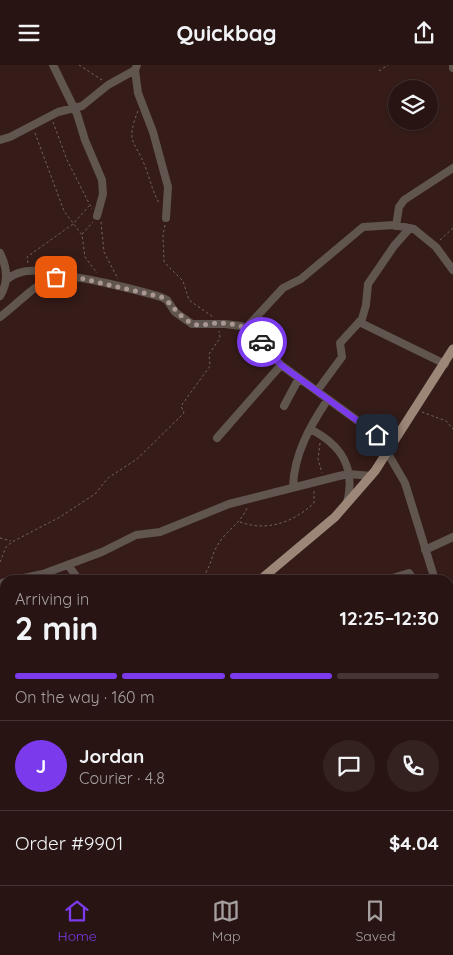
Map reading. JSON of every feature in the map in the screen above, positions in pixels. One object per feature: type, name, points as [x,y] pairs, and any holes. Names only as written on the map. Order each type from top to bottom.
[{"type":"main road","points":[[266,575],[335,517],[370,476],[445,364],[453,349]]},
{"type":"street","points":[[53,65],[75,109],[102,180],[103,194],[98,216]]},
{"type":"street","points":[[0,140],[51,116],[75,109],[86,103],[108,85],[136,68],[138,93],[154,132],[168,187],[166,218]]},
{"type":"street","points":[[396,225],[399,207],[404,200],[453,168]]},
{"type":"street","points":[[246,328],[283,288],[299,281],[362,228],[396,225],[416,230],[433,245],[453,270]]},
{"type":"street","points":[[317,391],[342,357],[340,343],[365,313],[368,284],[408,229]]},
{"type":"street","points":[[0,253],[4,260],[6,280],[0,296]]},
{"type":"street","points":[[6,280],[15,273],[31,271],[64,275],[163,298],[174,311],[196,325],[218,323],[246,328],[260,339],[281,365],[328,399],[389,449],[405,483],[433,575]]},
{"type":"street","points":[[0,317],[18,301],[52,278],[64,275]]},
{"type":"street","points":[[359,322],[445,364]]},
{"type":"street","points":[[217,438],[281,365]]},
{"type":"street","points":[[284,406],[299,378]]},
{"type":"street","points":[[293,487],[296,463],[310,429],[328,399]]},
{"type":"street","points":[[310,429],[323,436],[337,449],[347,465],[351,487],[347,503]]},
{"type":"street","points":[[38,575],[68,565],[136,535],[160,532],[229,504],[349,474],[370,476]]},
{"type":"street","points":[[425,550],[453,537]]},
{"type":"street","points":[[68,565],[75,575]]},
{"type":"path","points":[[79,65],[108,85]]},
{"type":"path","points":[[379,71],[388,65]]},
{"type":"path","points":[[51,116],[67,160],[89,205],[101,222],[102,243],[106,260],[123,288]]},
{"type":"path","points":[[33,125],[60,201],[73,224],[82,235],[85,257],[99,276]]},
{"type":"path","points":[[31,271],[26,258],[73,224],[89,205]]},
{"type":"path","points":[[82,235],[98,216]]},
{"type":"path","points":[[433,245],[453,228]]},
{"type":"path","points":[[0,563],[5,555],[6,547],[12,542],[60,517],[95,494],[108,477],[137,459],[184,413],[181,406],[210,366],[209,354],[220,338],[218,323]]},
{"type":"path","points":[[415,409],[446,421],[453,429]]},
{"type":"path","points":[[240,522],[256,527],[268,526],[295,518],[314,503],[314,491],[321,480],[322,473],[318,452],[323,436]]},
{"type":"path","points":[[204,575],[220,541],[240,522],[250,498]]},
{"type":"path","points":[[0,538],[12,542]]},
{"type":"way so far","points":[[56,277],[64,275],[75,277],[161,297],[167,300],[174,311],[196,325],[218,323],[246,328],[252,331],[262,342]]},
{"type":"route","points":[[262,342],[281,365],[377,435]]}]
